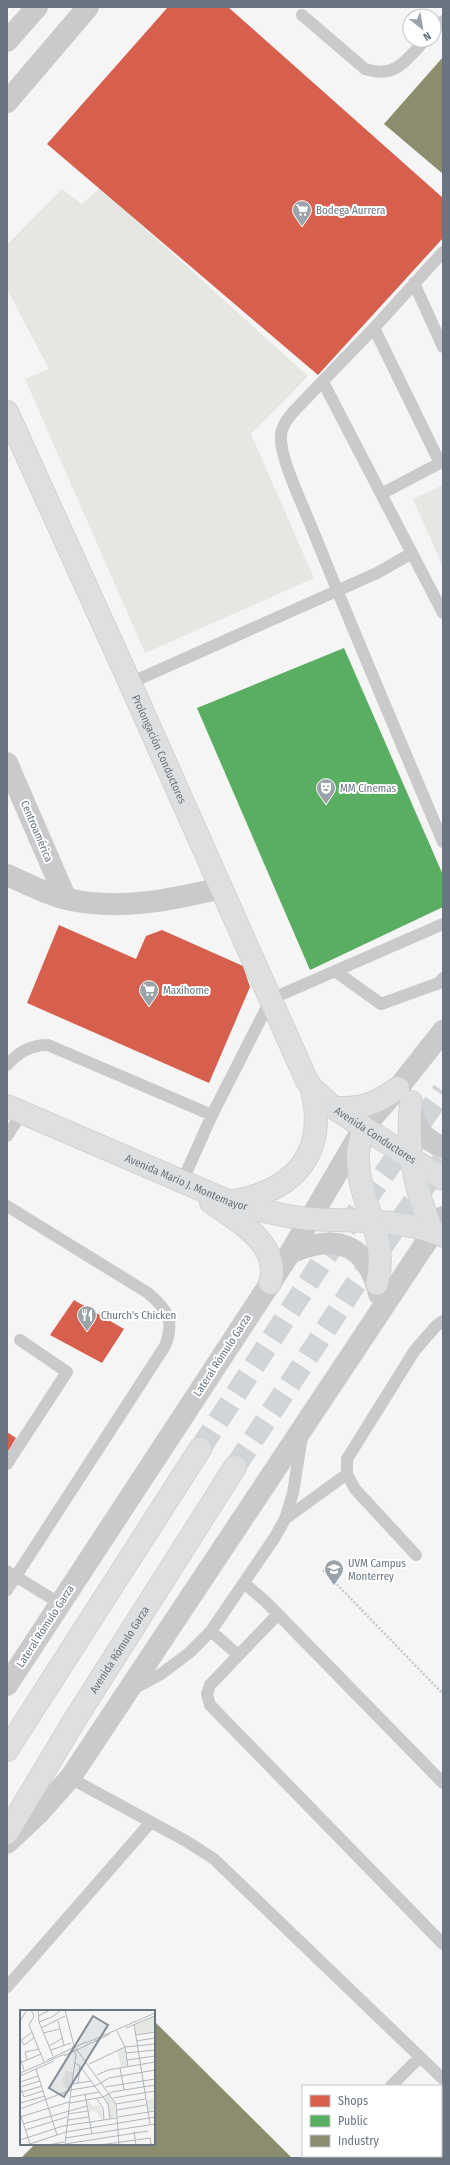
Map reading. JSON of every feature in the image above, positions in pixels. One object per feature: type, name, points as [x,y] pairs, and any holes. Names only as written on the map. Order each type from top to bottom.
[{"type":"main road","name":"Prolongación Conductores","points":[[7,412],[271,998],[301,1070],[311,1087]]},
{"type":"main road","name":"Avenida Conductores","points":[[311,1087],[334,1108],[410,1156],[443,1179]]},
{"type":"main road","points":[[230,1202],[257,1196],[274,1189],[292,1176],[304,1162],[311,1147],[316,1130],[316,1109],[311,1087]]},
{"type":"main road","points":[[334,1108],[355,1108],[404,1095],[410,1156],[419,1196],[440,1228]]},
{"type":"main road","name":"Avenida Mario J. Montemayor","points":[[14,1110],[230,1202],[268,1212],[310,1219],[374,1222]]},
{"type":"main road","points":[[364,1127],[358,1160],[364,1193],[374,1222],[380,1248],[377,1284]]},
{"type":"main road","points":[[182,1182],[238,1221],[257,1238],[271,1260],[273,1273],[270,1283]]},
{"type":"main road","points":[[374,1222],[440,1228]]},
{"type":"main road","points":[[7,1750],[200,1449]]},
{"type":"main road","name":"Avenida Rómulo Garza","points":[[7,1833],[74,1721],[235,1467]]},
{"type":"street","points":[[7,41],[37,7]]},
{"type":"street","points":[[7,102],[88,7]]},
{"type":"street","name":"Centroamérica","points":[[7,763],[66,899]]},
{"type":"street","points":[[7,875],[66,899],[105,904],[139,903],[174,899],[221,888]]},
{"type":"street","name":"Lateral Rómulo Garza","points":[[7,1685],[59,1603],[290,1253],[364,1127],[404,1095],[422,1060],[443,1030]]},
{"type":"street","points":[[404,1095],[417,1128],[429,1140],[443,1147]]},
{"type":"street","points":[[7,1843],[39,1813],[70,1778],[303,1427],[440,1228]]},
{"type":"street","points":[[290,1253],[315,1243],[336,1243],[346,1246],[362,1256],[372,1272],[377,1284],[383,1309]]},
{"type":"lane","points":[[302,15],[365,69],[374,72],[388,72],[398,68],[417,48]]},
{"type":"lane","points":[[443,252],[286,421],[281,432],[286,462],[337,590],[443,842]]},
{"type":"lane","points":[[414,283],[443,347]]},
{"type":"lane","points":[[374,328],[440,463],[381,494]]},
{"type":"lane","points":[[323,382],[443,613]]},
{"type":"lane","points":[[130,683],[377,573],[412,553]]},
{"type":"lane","points":[[182,1182],[212,1115],[271,998],[443,924]]},
{"type":"lane","points":[[335,971],[381,1004],[439,983],[443,978]]},
{"type":"lane","points":[[7,1065],[24,1049],[36,1045],[48,1045],[212,1115]]},
{"type":"lane","points":[[7,1136],[14,1110]]},
{"type":"lane","points":[[7,1206],[148,1293],[166,1311],[170,1323],[170,1334],[165,1346],[11,1574],[7,1590]]},
{"type":"lane","points":[[416,1555],[355,1489],[347,1474],[346,1467],[349,1453],[416,1350],[436,1326],[443,1321]]},
{"type":"lane","points":[[7,1464],[67,1372],[20,1340]]},
{"type":"lane","points":[[128,1692],[160,1674],[189,1653],[211,1631],[275,1537],[285,1519],[295,1482],[303,1427]]},
{"type":"lane","points":[[285,1519],[347,1474]]},
{"type":"lane","points":[[11,1574],[59,1603]]},
{"type":"lane","points":[[244,1583],[278,1614],[443,1783]]},
{"type":"lane","points":[[278,1614],[238,1655],[208,1689],[207,1698],[213,1710],[443,1944]]},
{"type":"lane","points":[[211,1631],[238,1655]]},
{"type":"lane","points":[[70,1778],[186,1840],[214,1859],[238,1880],[443,2080]]},
{"type":"lane","points":[[7,1987],[151,1822]]},
{"type":"lane","points":[[392,2085],[420,2057]]},
{"type":"path","points":[[323,1570],[443,1694]]},
{"type":"shaded area","points":[[100,188],[308,376],[251,434],[314,578],[145,653],[25,379],[49,369],[7,289],[7,245],[62,189],[82,204]]},
{"type":"shaded area","points":[[443,485],[443,567],[413,499]]},
{"type":"building: Shops","points":[[168,7],[228,7],[443,198],[443,238],[318,375],[47,144]]},
{"type":"building: Shops","points":[[59,925],[136,959],[146,936],[162,930],[243,966],[250,987],[209,1083],[27,1003]]},
{"type":"building: Shops","name":"Church's Chicken","points":[[74,1300],[124,1329],[102,1363],[50,1335]]},
{"type":"building: Shops","points":[[7,1432],[16,1438],[7,1453]]},
{"type":"building: Public","points":[[344,648],[443,875],[443,907],[310,970],[197,708]]},
{"type":"building: Industry","points":[[443,57],[443,174],[384,124]]},
{"type":"building: Industry","points":[[156,2023],[292,2158],[21,2158],[34,2145],[155,2145]]},
{"type":"tunnel","points":[[200,1449],[321,1263],[443,1091]]},
{"type":"tunnel","points":[[235,1467],[355,1285],[443,1160]]},
{"type":"place","name":"Bodega Aurrera","points":[[302,227]]},
{"type":"place","name":"MM Cinemas","points":[[326,805]]},
{"type":"place","name":"Maxihome","points":[[149,1007]]},
{"type":"place","name":"Church's Chicken","points":[[87,1332]]},
{"type":"place","name":"UVM Campus Monterrey","points":[[334,1586]]}]
